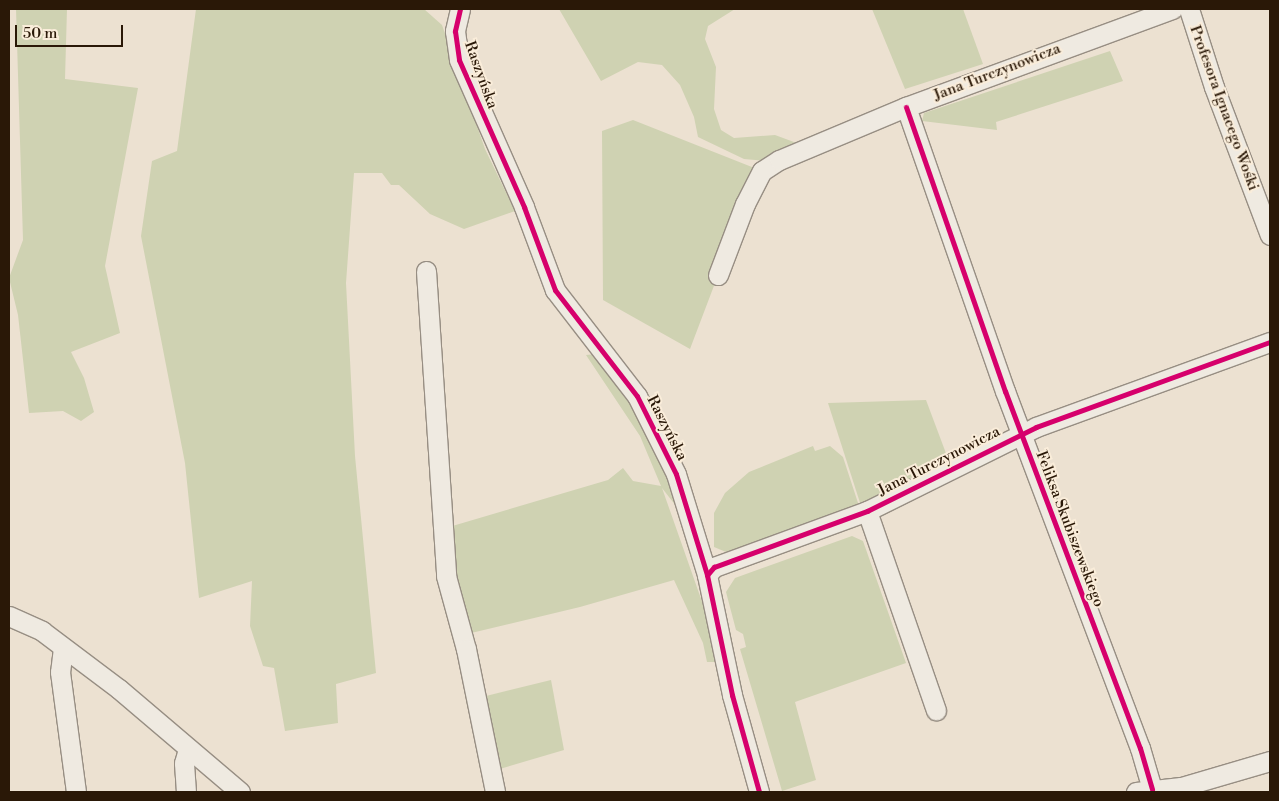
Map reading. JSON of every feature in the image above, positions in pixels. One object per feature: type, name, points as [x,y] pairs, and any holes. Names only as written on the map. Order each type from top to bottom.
[{"type":"street","name":"Jana Turczynowicza","points":[[718,274],[745,204],[762,171],[779,160],[906,107],[1173,9]]},
{"type":"street","name":"Profesora Ignacego Wośki","points":[[1189,9],[1214,87],[1270,235]]},
{"type":"street","name":"Raszyńska","points":[[453,13],[459,60],[521,200],[555,290],[633,391],[652,423],[676,474],[707,575],[732,695],[759,792]]},
{"type":"street","name":"Feliksa Skubiszewskiego","points":[[906,107],[1021,434],[1140,748],[1144,791]]},
{"type":"street","points":[[426,271],[446,576],[464,643],[495,792]]},
{"type":"street","name":"Jana Turczynowicza","points":[[707,575],[714,567],[867,511],[1021,434],[1270,342]]},
{"type":"street","points":[[867,511],[936,710]]},
{"type":"street","points":[[9,616],[42,631],[119,689],[240,792]]},
{"type":"street","points":[[63,648],[60,672],[76,792]]},
{"type":"street","points":[[186,792],[184,763],[188,749]]},
{"type":"street","points":[[1144,791],[1182,790],[1270,760]]},
{"type":"green space","points":[[16,9],[67,9],[65,79],[138,88],[105,266],[120,333],[71,352],[84,378],[94,412],[81,421],[63,411],[29,413],[18,315],[9,278],[23,240]]},
{"type":"green space","points":[[196,9],[424,9],[442,25],[485,149],[515,211],[464,229],[430,214],[399,185],[391,185],[382,173],[354,173],[346,283],[355,456],[376,673],[336,684],[338,723],[285,731],[274,668],[263,666],[250,626],[252,581],[199,598],[185,463],[141,236],[152,161],[177,151]]},
{"type":"green space","points":[[559,9],[735,9],[708,26],[705,39],[716,67],[714,109],[721,130],[734,138],[775,135],[802,145],[767,161],[744,159],[698,137],[694,117],[680,85],[662,65],[638,62],[601,81]]},
{"type":"green space","points":[[872,9],[963,9],[983,64],[905,89]]},
{"type":"green space","points":[[1110,51],[1123,81],[996,122],[997,130],[922,121],[924,113]]},
{"type":"green space","points":[[633,120],[762,171],[745,204],[690,349],[603,300],[602,131]]},
{"type":"green space","points":[[596,354],[639,406],[683,515],[662,488],[706,613],[716,662],[707,662],[703,643],[674,580],[580,607],[467,634],[455,593],[449,527],[608,480],[623,468],[633,481],[661,486],[640,436],[586,355]]},
{"type":"green space","points":[[926,400],[950,464],[862,509],[828,403]]},
{"type":"green space","points":[[813,446],[815,451],[830,446],[843,457],[859,506],[726,552],[714,547],[714,513],[725,493],[749,472]]},
{"type":"green space","points":[[852,536],[863,541],[906,663],[795,702],[816,780],[782,791],[740,649],[746,647],[743,634],[736,630],[726,592],[735,578]]},
{"type":"green space","points":[[551,680],[564,750],[496,770],[482,697]]},
{"type":"cycle path","points":[[460,9],[455,31],[459,60],[524,207],[555,290],[637,396],[676,474],[707,575],[732,695],[759,792]]},
{"type":"cycle path","points":[[906,107],[1005,391],[1140,748],[1152,789]]},
{"type":"cycle path","points":[[707,575],[714,567],[867,511],[1036,427],[1270,342]]}]
